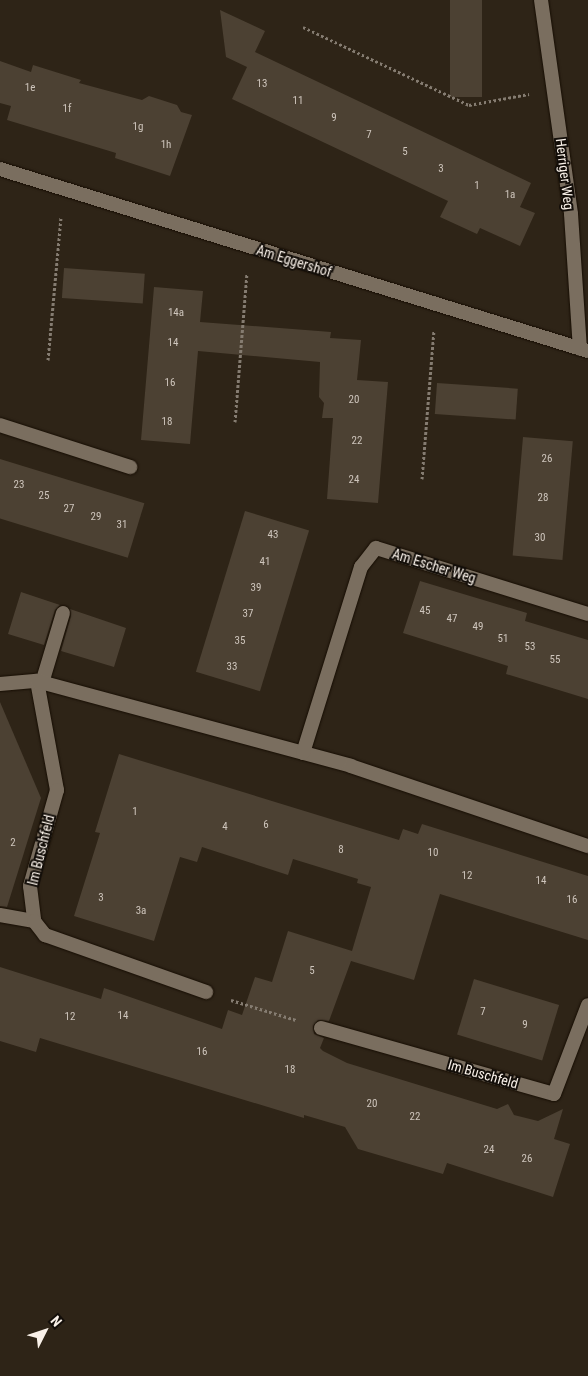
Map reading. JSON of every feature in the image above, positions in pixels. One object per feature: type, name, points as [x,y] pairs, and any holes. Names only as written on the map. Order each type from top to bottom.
[{"type":"street","name":"Herriger Weg","points":[[541,0],[555,88],[571,214],[584,350]]},
{"type":"street","name":"Am Eggershof","points":[[0,169],[584,350]]},
{"type":"street","points":[[0,425],[130,467]]},
{"type":"street","name":"Am Escher Weg","points":[[303,753],[361,567],[376,548],[588,614]]},
{"type":"street","points":[[39,682],[63,613]]},
{"type":"street","points":[[0,684],[39,682],[351,766],[588,846]]},
{"type":"street","name":"Im Buschfeld","points":[[34,921],[30,886],[57,790],[39,682]]},
{"type":"street","points":[[0,915],[34,921],[45,935],[206,992]]},
{"type":"street","name":"Im Buschfeld","points":[[321,1028],[554,1094],[588,1005]]},
{"type":"path","points":[[303,27],[469,105],[555,88]]},
{"type":"path","points":[[48,360],[63,188]]},
{"type":"path","points":[[235,422],[249,247]]},
{"type":"path","points":[[422,480],[436,304]]},
{"type":"path","points":[[206,992],[321,1028]]},
{"type":"building","points":[[450,0],[482,0],[482,97],[450,97]]},
{"type":"building","points":[[220,10],[265,31],[255,52],[531,183],[520,207],[535,213],[520,246],[480,228],[477,234],[440,217],[448,201],[232,99],[247,67],[226,57]]},
{"type":"building","points":[[0,61],[31,72],[33,65],[81,80],[79,83],[142,100],[149,96],[177,105],[181,112],[192,115],[170,176],[115,158],[116,153],[7,120],[11,106],[0,103]]},
{"type":"building","points":[[64,268],[145,274],[143,304],[62,298]]},
{"type":"building","points":[[154,287],[203,291],[200,322],[331,332],[330,338],[361,340],[357,380],[388,382],[378,503],[327,499],[333,418],[322,418],[324,403],[319,397],[320,362],[198,351],[190,444],[141,440]]},
{"type":"building","points":[[437,383],[518,389],[516,420],[435,414]]},
{"type":"building","points":[[523,437],[573,441],[562,560],[513,556]]},
{"type":"building","points":[[0,459],[144,503],[128,558],[0,519]]},
{"type":"building","points":[[245,511],[309,531],[260,691],[196,672]]},
{"type":"building","points":[[420,581],[527,613],[525,621],[588,640],[588,699],[506,674],[508,666],[403,633]]},
{"type":"building","points":[[21,592],[60,605],[55,610],[44,645],[8,634]]},
{"type":"building","points":[[70,609],[126,628],[114,667],[61,651],[71,616]]},
{"type":"building","points":[[0,702],[41,798],[7,907],[0,906]]},
{"type":"building","points":[[119,754],[399,840],[403,829],[418,834],[422,824],[588,876],[588,940],[440,894],[414,980],[351,961],[329,1021],[318,1020],[313,1026],[314,1034],[324,1038],[320,1048],[347,1063],[497,1109],[508,1104],[514,1115],[538,1121],[563,1109],[554,1139],[570,1144],[553,1197],[447,1163],[443,1174],[358,1149],[345,1127],[304,1115],[304,1118],[40,1038],[36,1052],[0,1041],[0,967],[101,999],[104,988],[222,1029],[228,1010],[242,1015],[255,977],[272,982],[288,931],[352,951],[371,887],[357,883],[358,879],[293,859],[288,875],[202,847],[197,862],[180,857],[154,941],[74,916],[100,833],[95,832]]},
{"type":"building","points":[[474,979],[559,1005],[542,1060],[457,1034]]}]
